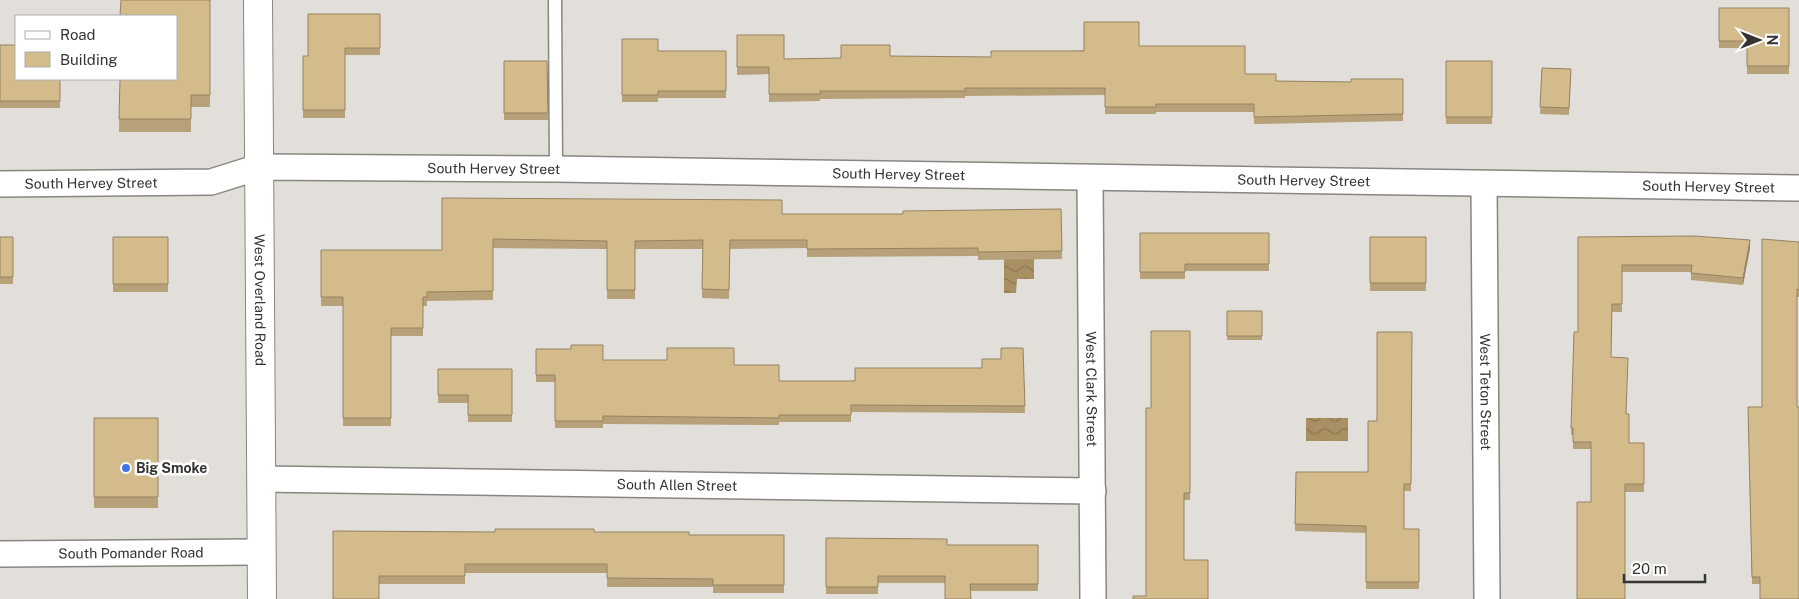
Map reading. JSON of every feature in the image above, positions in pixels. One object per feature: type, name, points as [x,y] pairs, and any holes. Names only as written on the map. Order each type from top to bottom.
[{"type":"main road","name":"West Overland Road","points":[[258,0],[262,599]]},
{"type":"street","name":"South Hervey Street","points":[[0,184],[211,182],[259,167],[556,169],[1799,188]]},
{"type":"street","name":"West Clark Street","points":[[1090,178],[1093,599]]},
{"type":"street","name":"West Teton Street","points":[[1484,184],[1487,599]]},
{"type":"street","name":"South Allen Street","points":[[261,479],[1093,491]]},
{"type":"street","name":"South Pomander Road","points":[[0,554],[261,552]]},
{"type":"lane","points":[[555,0],[556,169]]},
{"type":"water","points":[[1004,256],[1034,256],[1034,279],[1017,279],[1016,293],[1004,293]]},
{"type":"water","points":[[1306,418],[1348,418],[1348,441],[1306,441]]},
{"type":"building","points":[[121,0],[210,0],[210,95],[191,95],[191,119],[119,119],[120,80],[178,80],[178,15],[120,15]]},
{"type":"building","points":[[1719,8],[1789,8],[1789,66],[1747,66],[1747,41],[1719,41]]},
{"type":"building","points":[[308,14],[380,14],[380,48],[345,48],[345,110],[303,110],[303,56],[308,56]]},
{"type":"building","points":[[1084,22],[1139,22],[1139,46],[1245,46],[1245,74],[1276,74],[1276,81],[1351,82],[1351,79],[1403,79],[1403,114],[1254,117],[1254,104],[1156,104],[1156,107],[1105,107],[1105,88],[965,88],[965,91],[820,91],[820,94],[769,94],[769,67],[737,67],[737,35],[784,35],[784,59],[841,58],[841,45],[890,45],[890,56],[991,57],[991,51],[1084,51]]},
{"type":"building","points":[[622,39],[658,39],[658,51],[726,51],[726,91],[658,91],[658,95],[622,95]]},
{"type":"building","points":[[0,45],[15,45],[15,80],[60,80],[60,101],[0,101]]},
{"type":"building","points":[[504,61],[547,61],[548,113],[504,113]]},
{"type":"building","points":[[1446,61],[1492,61],[1492,117],[1446,117]]},
{"type":"building","points":[[1542,68],[1571,69],[1569,108],[1540,107]]},
{"type":"building","points":[[442,198],[782,200],[782,214],[903,214],[903,211],[1061,209],[1062,251],[978,252],[978,248],[807,249],[807,240],[730,240],[729,290],[702,289],[703,240],[635,241],[635,290],[607,290],[607,241],[493,239],[493,291],[427,292],[427,297],[423,297],[423,328],[391,328],[391,418],[343,418],[343,297],[321,297],[321,250],[442,250]]},
{"type":"building","points":[[1140,233],[1269,233],[1269,264],[1185,264],[1185,272],[1140,272]]},
{"type":"building","points":[[1694,236],[1750,240],[1743,278],[1691,273],[1692,265],[1622,265],[1622,304],[1612,304],[1611,357],[1628,358],[1626,414],[1629,414],[1629,443],[1644,443],[1644,484],[1625,484],[1625,599],[1577,599],[1577,502],[1591,502],[1591,442],[1573,442],[1573,428],[1571,428],[1574,332],[1578,332],[1578,237]]},
{"type":"building","points":[[0,237],[13,237],[13,277],[0,277]]},
{"type":"building","points":[[113,237],[168,237],[168,284],[113,284]]},
{"type":"building","points":[[1370,237],[1426,237],[1426,283],[1370,283]]},
{"type":"building","points":[[1762,239],[1799,242],[1797,407],[1799,407],[1799,599],[1760,599],[1760,577],[1752,577],[1748,407],[1762,407]]},
{"type":"building","points":[[1227,311],[1262,311],[1262,336],[1227,336]]},
{"type":"building","points":[[1151,331],[1190,331],[1190,493],[1184,493],[1184,560],[1208,560],[1208,599],[1133,599],[1133,596],[1146,596],[1146,408],[1151,408]]},
{"type":"building","points":[[1377,332],[1412,332],[1411,484],[1404,484],[1404,529],[1419,529],[1419,582],[1366,582],[1366,526],[1295,524],[1296,472],[1368,472],[1368,421],[1377,421]]},
{"type":"building","points":[[571,345],[603,345],[603,360],[667,360],[667,348],[734,348],[734,365],[779,365],[779,381],[855,381],[855,368],[982,368],[982,359],[1001,359],[1001,348],[1023,348],[1025,406],[851,405],[851,415],[779,415],[779,418],[603,416],[603,421],[555,421],[555,375],[536,375],[536,349],[571,349]]},
{"type":"building","points":[[438,369],[512,369],[512,415],[468,415],[468,395],[438,395]]},
{"type":"building","name":"Big Smoke","points":[[94,418],[158,418],[158,497],[94,497]]},
{"type":"building","points":[[495,529],[594,529],[594,532],[689,532],[689,535],[784,535],[784,585],[713,585],[713,579],[607,578],[607,564],[465,564],[465,576],[379,576],[379,599],[333,599],[333,531],[495,532]]},
{"type":"building","points":[[826,538],[947,539],[947,545],[1038,545],[1038,584],[970,584],[971,599],[945,599],[945,576],[878,576],[878,587],[826,587]]},
{"type":"place","name":"Big Smoke","points":[[126,468]]}]
